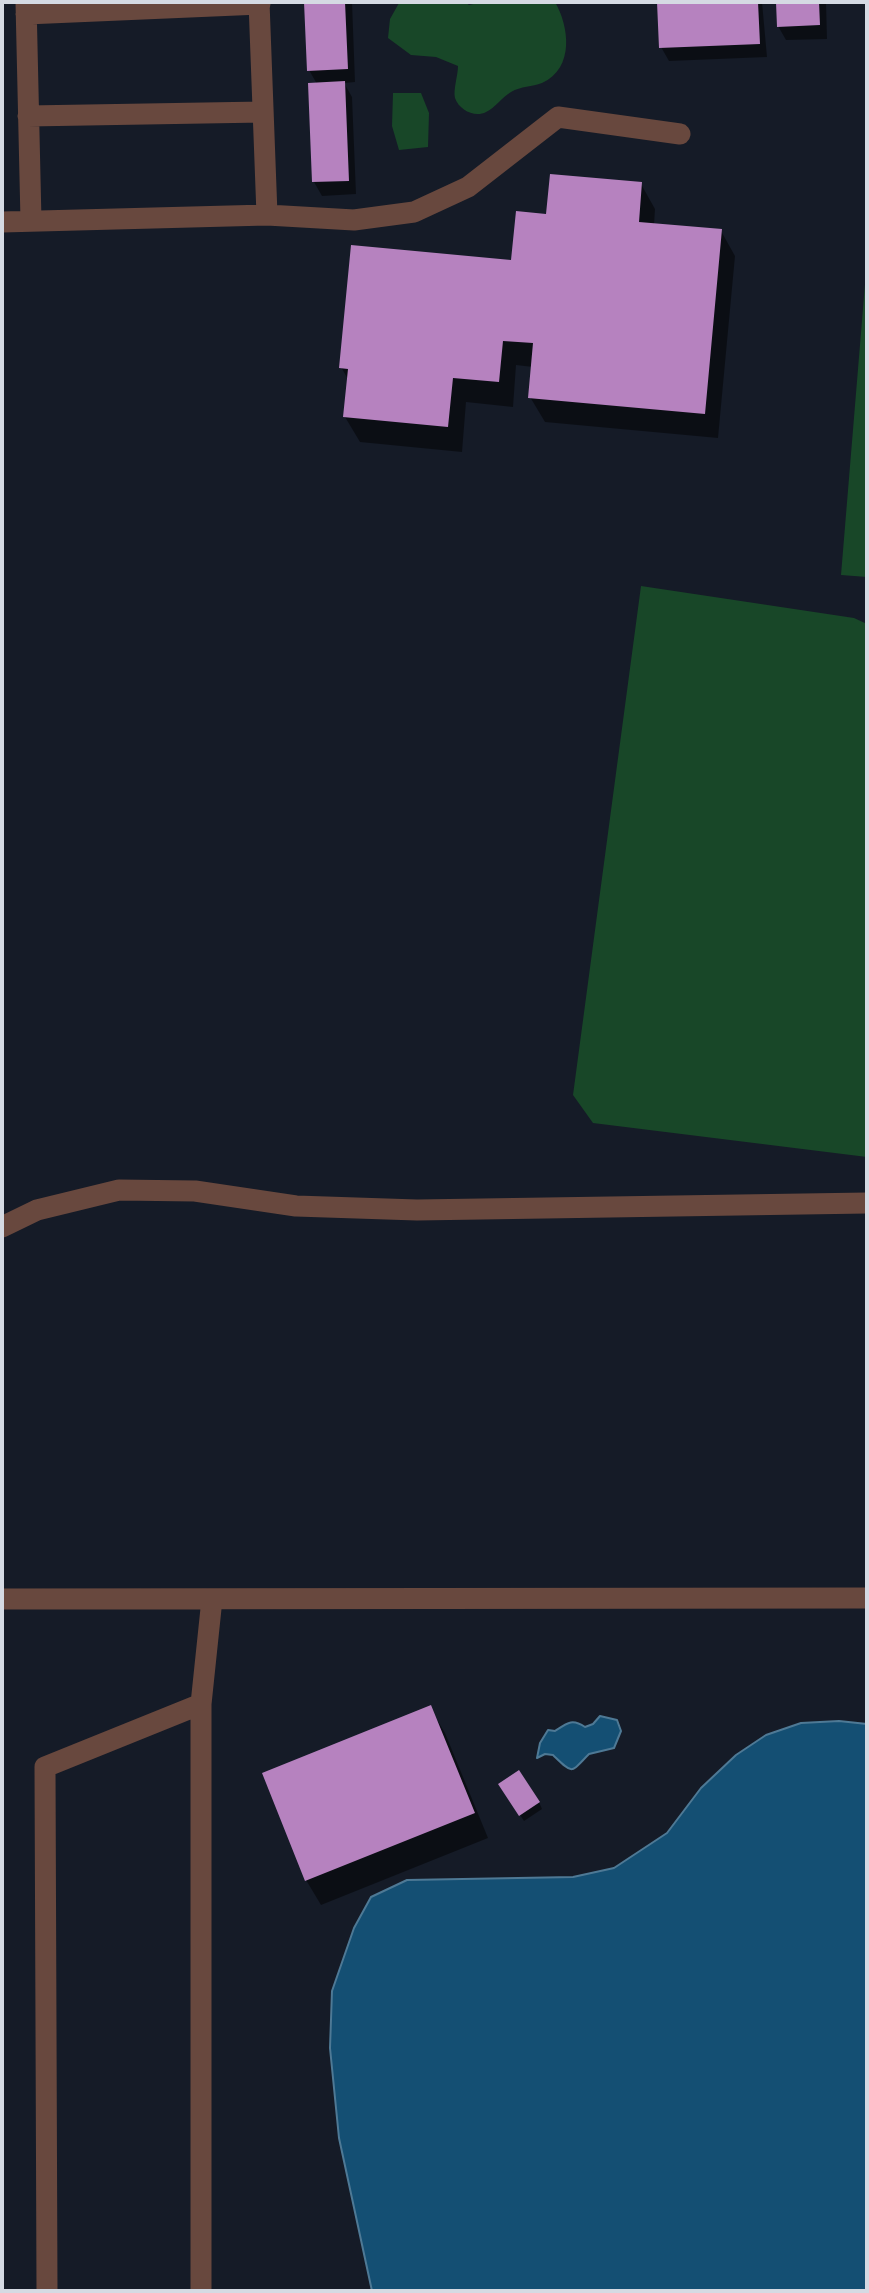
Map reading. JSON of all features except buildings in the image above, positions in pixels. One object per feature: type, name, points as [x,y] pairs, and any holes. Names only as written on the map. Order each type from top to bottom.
[{"type":"lane","points":[[30,221],[26,8],[260,3],[267,215]]},
{"type":"lane","points":[[28,116],[263,112]]},
{"type":"lane","points":[[2,222],[267,215],[354,220],[414,212],[468,187],[558,117],[680,134]]},
{"type":"lane","points":[[2,1227],[37,1210],[119,1190],[195,1191],[296,1206],[417,1210],[867,1203]]},
{"type":"lane","points":[[2,1599],[867,1598]]},
{"type":"lane","points":[[201,2291],[201,1704],[212,1599]]},
{"type":"lane","points":[[47,2291],[45,1768],[201,1704]]},
{"type":"green space","points":[[465,2],[469,5],[482,2],[555,2],[566,34],[564,57],[560,67],[542,83],[511,92],[482,114],[464,109],[455,98],[458,66],[436,57],[411,55],[388,38],[390,19],[399,3]]},
{"type":"green space","points":[[393,93],[421,93],[429,113],[428,147],[399,150],[392,126]]},
{"type":"green space","points":[[867,260],[867,577],[841,575]]},
{"type":"green space","points":[[641,586],[854,618],[867,624],[867,1157],[593,1123],[573,1095]]},
{"type":"water","points":[[600,1716],[617,1720],[621,1731],[614,1748],[589,1754],[572,1769],[553,1755],[545,1754],[537,1758],[540,1743],[548,1730],[555,1731],[573,1722],[585,1727],[593,1724]]},
{"type":"water","points":[[839,1721],[867,1724],[867,2291],[372,2291],[339,2138],[330,2048],[332,1991],[354,1928],[371,1897],[407,1880],[573,1877],[614,1868],[667,1833],[701,1788],[736,1755],[766,1735],[801,1723]]}]
